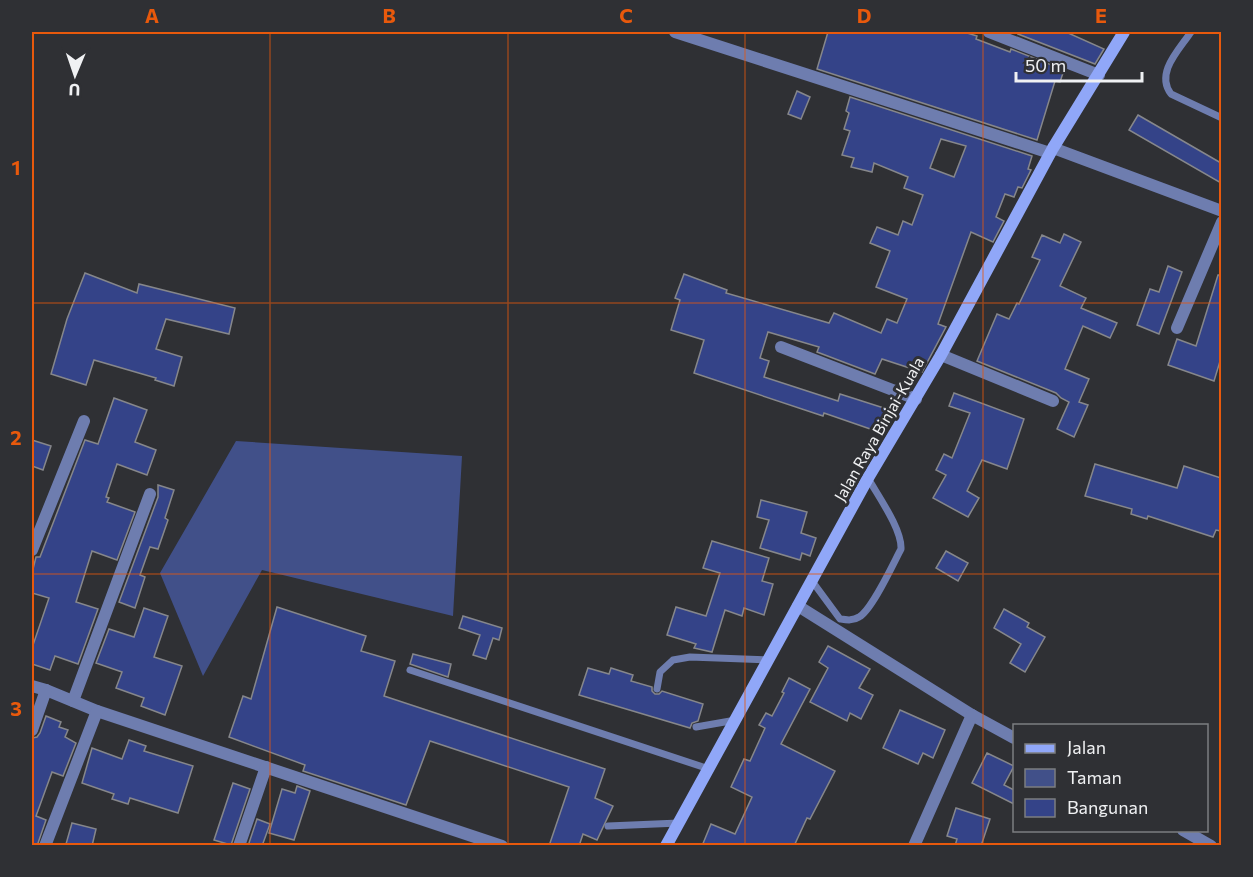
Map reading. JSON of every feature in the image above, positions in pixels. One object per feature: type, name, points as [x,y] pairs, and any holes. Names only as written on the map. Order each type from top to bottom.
[{"type":"main road","name":"Jalan Raya Binjai-Kuala","points":[[666,846],[868,478],[941,355],[1052,150],[1124,32]]},
{"type":"street","points":[[675,32],[1052,150],[1221,211]]},
{"type":"street","points":[[989,32],[1099,75]]},
{"type":"street","points":[[1177,328],[1221,222]]},
{"type":"street","points":[[781,347],[916,399]]},
{"type":"street","points":[[941,355],[1053,402]]},
{"type":"street","points":[[32,550],[84,421]]},
{"type":"street","points":[[73,701],[150,494]]},
{"type":"street","points":[[798,606],[972,715],[1013,737]]},
{"type":"street","points":[[32,686],[96,711],[502,846]]},
{"type":"street","points":[[32,730],[46,690]]},
{"type":"street","points":[[45,846],[96,711]]},
{"type":"street","points":[[914,846],[972,715]]},
{"type":"street","points":[[239,846],[267,766]]},
{"type":"street","points":[[1185,832],[1211,846]]},
{"type":"lane","points":[[1191,32],[1166,70],[1164,80],[1166,88],[1171,94],[1221,118]]},
{"type":"lane","points":[[812,581],[840,619],[848,620],[864,613],[882,584],[901,549],[901,544],[868,478]]},
{"type":"lane","points":[[657,689],[660,672],[673,660],[690,657],[769,660]]},
{"type":"lane","points":[[410,670],[709,769]]},
{"type":"lane","points":[[696,727],[736,720]]},
{"type":"lane","points":[[608,826],[679,823]]},
{"type":"green space","points":[[236,441],[462,456],[453,616],[262,570],[203,676],[160,573]]},
{"type":"building","points":[[828,32],[964,32],[1010,52],[1011,49],[1064,70],[1060,82],[1055,81],[1037,140],[817,69]]},
{"type":"building","points":[[1019,32],[1066,32],[1104,49],[1095,64],[1018,34]]},
{"type":"building","points":[[797,91],[810,97],[801,119],[788,114]]},
{"type":"building","points":[[850,97],[1032,156],[1028,169],[1031,170],[1022,188],[1018,187],[1014,197],[1005,194],[996,217],[1004,221],[993,242],[971,232],[938,324],[946,327],[922,372],[882,359],[875,374],[817,352],[819,347],[768,332],[760,358],[769,361],[764,377],[838,401],[840,394],[887,409],[879,432],[694,373],[704,340],[671,330],[680,300],[675,298],[684,274],[727,290],[726,293],[829,323],[834,313],[881,333],[887,319],[897,323],[907,299],[876,287],[890,251],[870,243],[877,227],[898,235],[903,221],[912,225],[923,195],[904,188],[908,177],[874,163],[872,172],[851,167],[854,158],[842,155],[850,131],[844,129],[849,113],[846,111]],"holes":[[[941,139],[966,146],[954,177],[930,168]]]},
{"type":"building","points":[[1138,115],[1221,163],[1221,183],[1129,130]]},
{"type":"building","points":[[1064,234],[1081,242],[1060,286],[1086,298],[1081,308],[1117,323],[1110,338],[1083,326],[1065,369],[1089,379],[1079,402],[1088,405],[1074,437],[1057,429],[1069,402],[1056,393],[977,361],[997,314],[1009,319],[1017,303],[1019,304],[1040,260],[1032,257],[1042,235],[1060,243]]},
{"type":"building","points":[[1168,266],[1182,272],[1159,334],[1137,325],[1150,289],[1159,292]]},
{"type":"building","points":[[85,273],[137,293],[139,284],[235,308],[229,334],[166,319],[156,349],[182,357],[174,386],[155,380],[156,378],[94,360],[86,385],[51,374],[67,319]]},
{"type":"building","points":[[1218,275],[1221,275],[1221,358],[1214,381],[1168,365],[1177,339],[1196,346]]},
{"type":"building","points":[[954,393],[1024,419],[1007,469],[982,460],[967,491],[979,498],[968,517],[933,498],[946,475],[936,470],[944,454],[952,458],[970,413],[949,406]]},
{"type":"building","points":[[114,398],[147,410],[135,442],[156,450],[147,475],[117,464],[106,497],[109,498],[107,502],[135,512],[117,560],[92,551],[76,602],[98,609],[78,664],[55,656],[50,670],[32,664],[32,648],[49,598],[32,593],[32,573],[36,557],[40,557],[85,440],[98,444]]},
{"type":"building","points":[[32,440],[51,446],[43,470],[32,466]]},
{"type":"building","points":[[1095,464],[1177,488],[1184,466],[1221,478],[1221,531],[1216,530],[1213,537],[1148,516],[1147,519],[1131,514],[1132,509],[1085,496]]},
{"type":"building","points":[[158,485],[174,490],[165,518],[168,520],[158,549],[150,547],[140,575],[145,577],[135,608],[119,602],[158,497]]},
{"type":"building","points":[[761,500],[807,512],[801,533],[816,538],[810,556],[802,553],[800,560],[760,548],[769,520],[757,517]]},
{"type":"building","points":[[712,541],[769,558],[762,581],[773,584],[764,615],[744,608],[742,616],[725,610],[712,652],[694,648],[696,644],[667,635],[676,607],[706,616],[720,573],[703,568]]},
{"type":"building","points":[[946,551],[968,563],[958,581],[936,568]]},
{"type":"building","points":[[277,607],[366,636],[361,651],[395,661],[384,696],[605,769],[595,798],[613,806],[597,840],[583,834],[579,846],[549,846],[569,787],[430,741],[406,805],[303,771],[305,765],[229,737],[243,696],[251,699]]},
{"type":"building","points":[[144,608],[168,616],[154,657],[182,666],[165,715],[141,706],[144,698],[116,688],[122,672],[96,663],[109,629],[134,637]]},
{"type":"building","points":[[1004,609],[1029,623],[1027,627],[1045,637],[1025,672],[1010,663],[1021,644],[994,628]]},
{"type":"building","points":[[463,616],[502,628],[499,640],[493,638],[486,659],[473,655],[480,635],[459,628]]},
{"type":"building","points":[[828,646],[870,669],[859,688],[873,695],[861,719],[850,713],[847,721],[810,702],[828,668],[819,662]]},
{"type":"building","points":[[413,654],[451,664],[448,677],[410,664]]},
{"type":"building","points":[[588,668],[609,674],[611,668],[633,675],[631,681],[652,687],[655,694],[662,691],[703,704],[698,721],[692,723],[690,728],[579,695]]},
{"type":"building","points":[[789,678],[810,689],[781,744],[835,771],[810,819],[807,818],[794,846],[702,846],[711,824],[735,834],[752,797],[731,787],[744,759],[750,761],[765,728],[759,725],[766,713],[772,716]]},
{"type":"building","points":[[900,710],[945,730],[933,758],[923,753],[918,764],[883,748]]},
{"type":"building","points":[[46,716],[61,722],[59,727],[68,730],[65,737],[76,743],[63,776],[52,772],[36,816],[46,820],[37,846],[32,846],[32,738],[37,737],[40,733]]},
{"type":"building","points":[[129,740],[146,746],[144,751],[193,766],[178,813],[130,798],[128,804],[112,799],[114,794],[82,783],[92,748],[122,759]]},
{"type":"building","points":[[987,753],[1013,766],[1004,785],[1013,790],[1013,804],[972,783]]},
{"type":"building","points":[[233,783],[250,789],[231,845],[214,840]]},
{"type":"building","points":[[297,786],[310,791],[294,840],[269,833],[282,789],[295,793]]},
{"type":"building","points":[[956,808],[990,819],[981,846],[955,846],[957,839],[947,836]]},
{"type":"building","points":[[257,819],[270,824],[262,846],[248,846]]},
{"type":"building","points":[[72,823],[96,829],[92,846],[66,844]]}]
